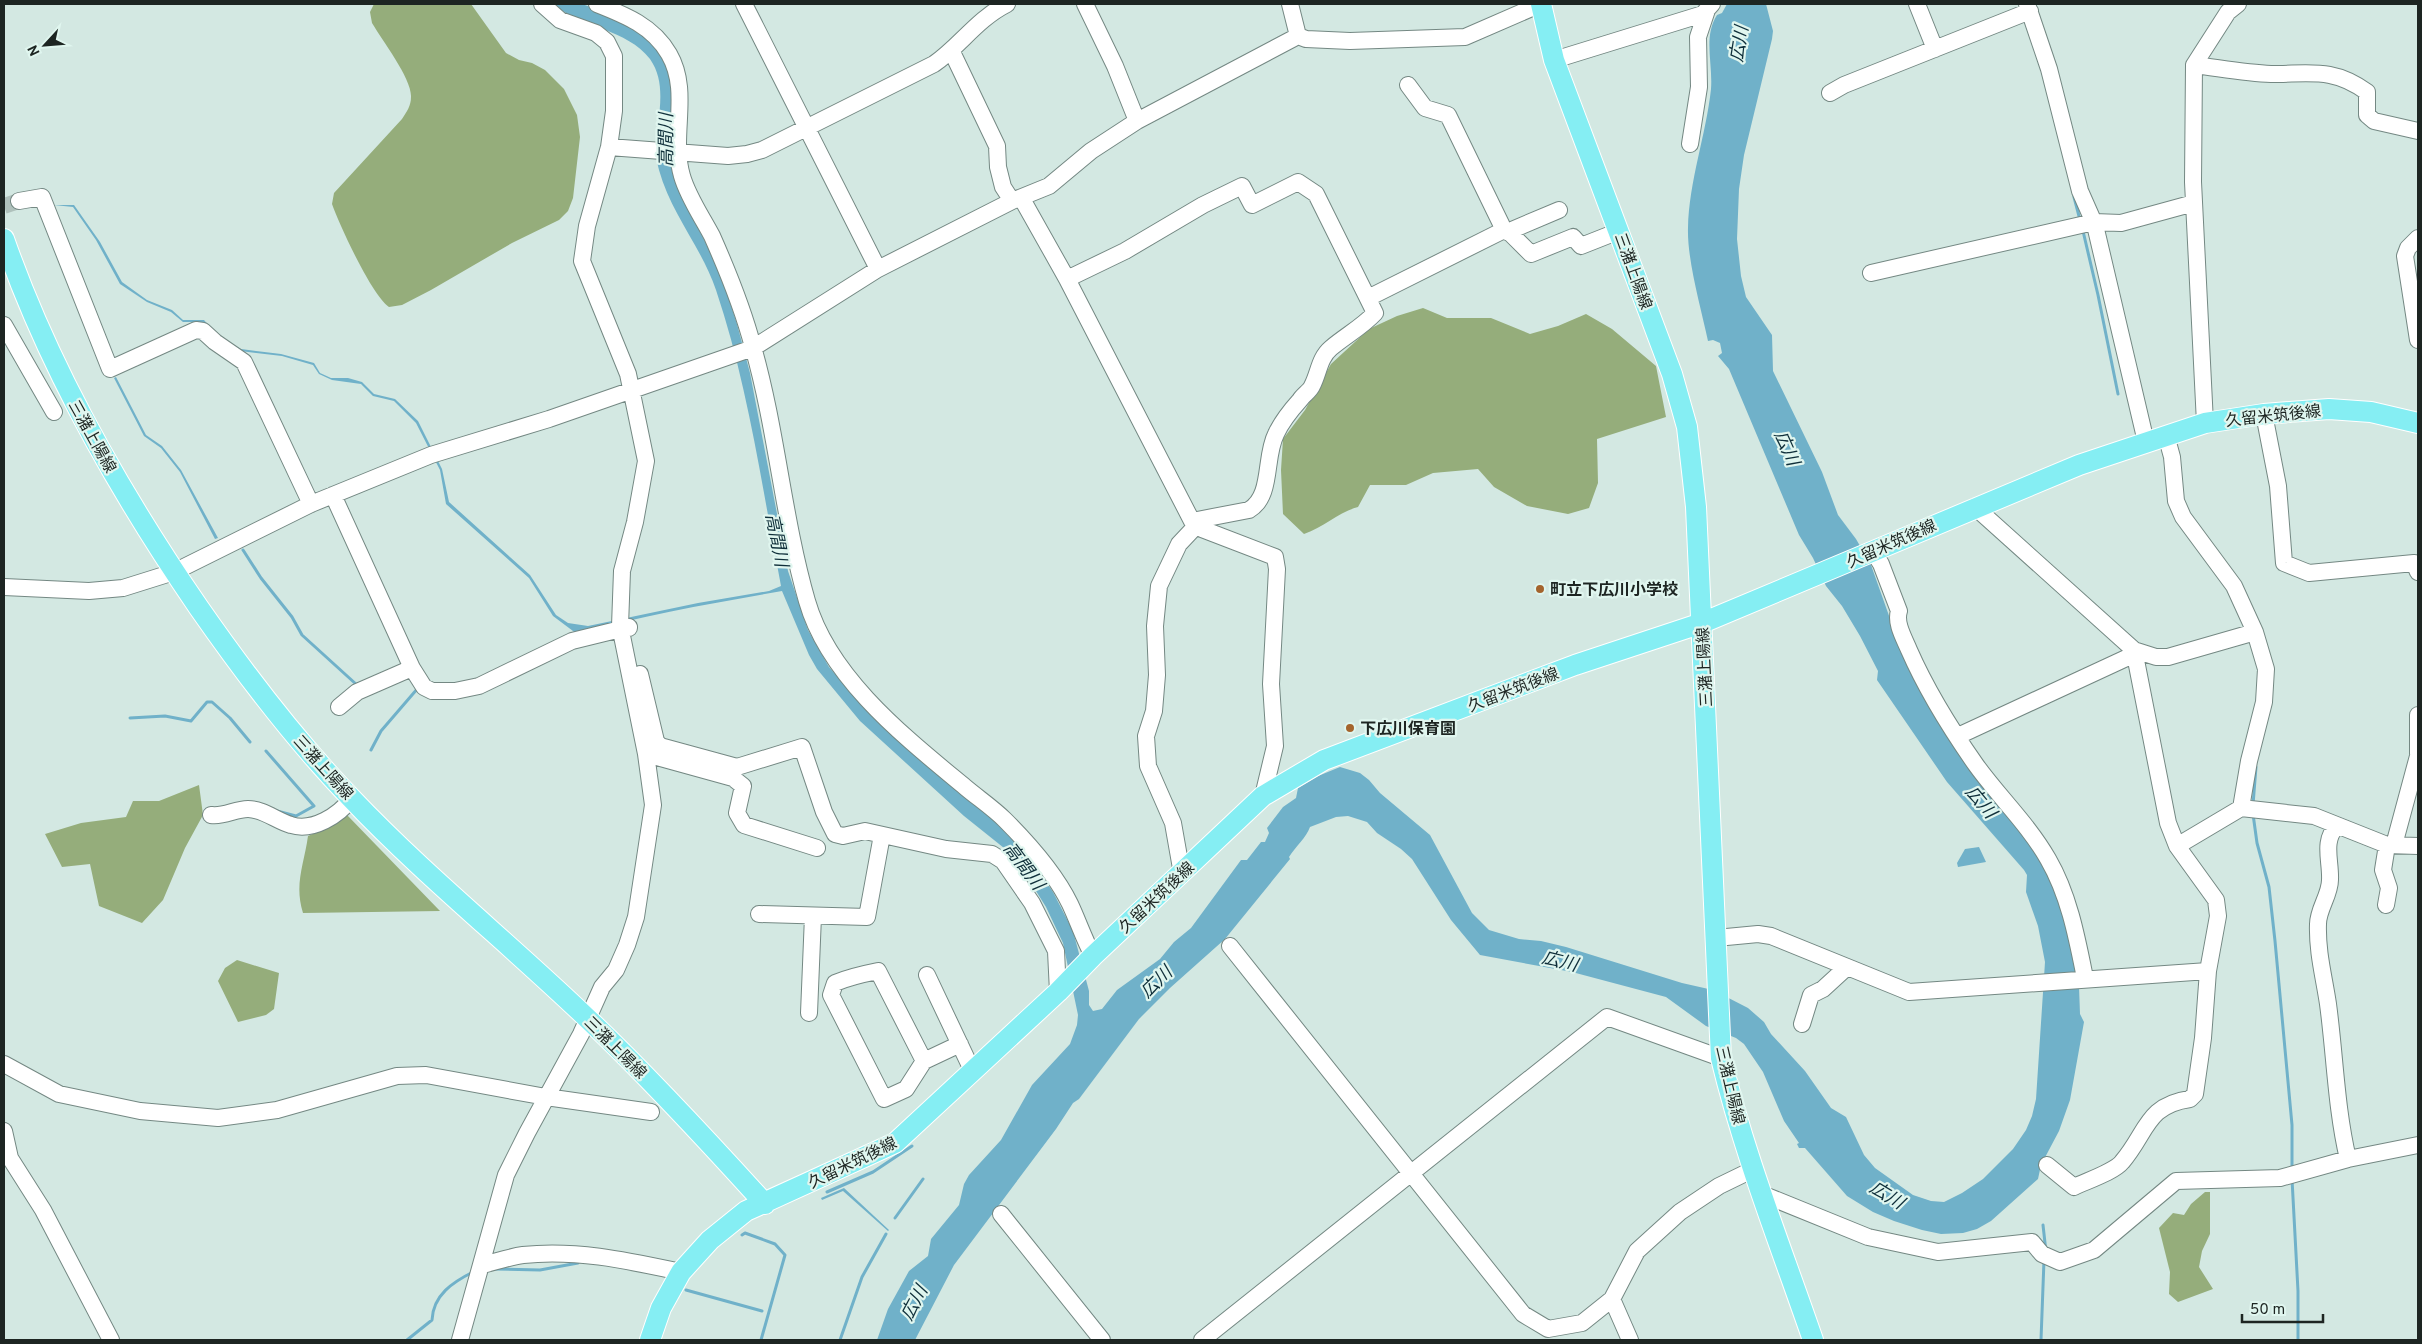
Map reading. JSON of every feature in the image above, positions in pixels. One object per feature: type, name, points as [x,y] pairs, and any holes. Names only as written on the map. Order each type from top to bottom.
[{"type":"main road","name":"三潴上陽線","points":[[1541,4],[1554,60],[1672,374],[1687,426],[1696,507],[1721,1052],[1730,1096],[1813,1340]]},
{"type":"main road","name":"三潴上陽線","points":[[4,239],[36,320],[70,394],[102,454],[174,572],[245,674],[319,763],[352,799],[416,861],[589,1019],[690,1122],[765,1204]]},
{"type":"main road","name":"久留米筑後線","points":[[650,1340],[660,1308],[681,1272],[710,1240],[746,1211],[765,1204],[895,1143],[1062,988],[1090,958],[1182,874],[1263,796],[1324,760],[1575,665],[1702,623],[1975,507],[2079,465],[2166,435],[2205,423],[2264,414],[2329,409],[2371,412],[2418,423]]},
{"type":"street","points":[[460,1340],[506,1175],[589,1019],[602,987],[616,970],[624,954],[636,917],[653,805],[646,754],[620,625],[622,571],[636,522],[646,461],[628,374],[582,261],[587,226],[609,147],[614,111],[614,56],[607,42],[596,33],[560,20],[542,4]]},
{"type":"street","points":[[597,4],[626,15],[642,24],[656,36],[669,53],[678,76],[680,102],[675,152],[682,177],[732,281],[753,348],[773,433],[800,576],[808,606],[834,660],[888,722],[1003,818],[1021,837],[1058,883],[1069,903],[1090,958]]},
{"type":"street","points":[[744,4],[878,270]]},
{"type":"street","points":[[609,147],[728,156],[762,150],[934,64],[952,52],[968,31],[992,11],[1006,4]]},
{"type":"street","points":[[1085,4],[1115,66],[1137,121]]},
{"type":"street","points":[[1290,4],[1298,36]]},
{"type":"street","points":[[4,587],[89,591],[123,588],[174,572],[311,504],[434,454],[549,418],[753,348],[878,270],[1017,200],[1049,186],[1090,151],[1137,121],[1298,36],[1306,39],[1350,41],[1465,37],[1541,4]]},
{"type":"street","points":[[1917,4],[1935,48]]},
{"type":"street","points":[[1554,60],[1703,14],[1710,7]]},
{"type":"street","points":[[1690,144],[1699,87],[1698,38],[1710,7]]},
{"type":"street","points":[[2205,423],[2194,203],[2194,65],[2231,7]]},
{"type":"street","points":[[1830,92],[2026,10],[2049,69],[2080,191],[2086,224],[2146,442]]},
{"type":"street","points":[[952,52],[997,146],[998,167],[1003,187],[1017,200],[1067,279],[1197,525],[1275,557],[1277,568],[1271,684],[1275,746],[1263,796]]},
{"type":"street","points":[[2194,65],[2271,74],[2301,71],[2323,72],[2355,83],[2368,92],[2367,115],[2374,121],[2418,131]]},
{"type":"street","points":[[1408,85],[1425,108],[1448,115],[1506,231],[1531,254],[1573,237],[1581,246],[1619,231]]},
{"type":"street","points":[[1067,279],[1125,251],[1203,205],[1242,186],[1252,205],[1298,182],[1316,194],[1375,313],[1366,323],[1329,350],[1319,366],[1312,386],[1299,400],[1276,434],[1270,452],[1262,498],[1249,510],[1197,525],[1180,544],[1159,586],[1155,626],[1157,675],[1154,711],[1146,736],[1148,766],[1173,823],[1182,874]]},
{"type":"street","points":[[19,201],[42,197],[110,369],[196,330],[203,332],[244,362],[311,504]]},
{"type":"street","points":[[1871,273],[2086,224],[2121,222],[2194,203]]},
{"type":"street","points":[[1368,298],[1506,231],[1560,210]]},
{"type":"street","points":[[2418,238],[2408,248],[2405,256],[2418,340]]},
{"type":"street","points":[[4,325],[54,412]]},
{"type":"street","points":[[2264,414],[2278,486],[2284,562],[2309,573],[2414,563],[2418,572]]},
{"type":"street","points":[[2166,435],[2172,457],[2176,501],[2183,517],[2234,586],[2255,632],[2266,669],[2264,702],[2249,761],[2241,808]]},
{"type":"street","points":[[333,495],[410,664],[424,687],[432,691],[455,691],[479,686],[572,641],[620,625],[629,626],[656,740],[660,746],[737,767],[802,747],[824,812],[835,834],[843,836],[865,831],[946,849],[992,854],[1003,861],[1032,903],[1056,951],[1062,988]]},
{"type":"street","points":[[1975,507],[2134,652],[2156,657],[2168,657],[2255,632]]},
{"type":"street","points":[[1871,552],[1881,564],[1899,610],[1897,617],[1905,641],[1926,689],[1977,766],[2033,836],[2049,860],[2064,893],[2076,933],[2082,978]]},
{"type":"street","points":[[1958,736],[2134,652]]},
{"type":"street","points":[[2048,1165],[2074,1187],[2121,1164],[2162,1107],[2174,1102],[2190,1099],[2195,1094],[2203,1038],[2208,971],[2218,916],[2216,900],[2177,846],[2168,823],[2134,652]]},
{"type":"street","points":[[339,707],[357,692],[410,664]]},
{"type":"street","points":[[2386,905],[2389,888],[2383,870],[2418,755],[2418,715]]},
{"type":"street","points":[[646,754],[732,778],[743,786],[737,813],[744,825],[817,848]]},
{"type":"street","points":[[211,815],[218,816],[248,809],[258,810],[293,826],[308,826],[332,817],[352,799]]},
{"type":"street","points":[[2177,846],[2241,808],[2314,816],[2390,845],[2418,846]]},
{"type":"street","points":[[2337,826],[2330,833],[2328,852],[2330,882],[2318,922],[2320,963],[2328,1004],[2340,1124],[2348,1159]]},
{"type":"street","points":[[758,914],[867,917],[882,835]]},
{"type":"street","points":[[809,1013],[813,916]]},
{"type":"street","points":[[1716,938],[1758,934],[1771,936],[1909,992],[2082,978],[2208,971]]},
{"type":"street","points":[[1230,946],[1523,1314],[1546,1335],[1582,1323],[1612,1299],[1637,1251],[1680,1212],[1718,1186],[1754,1169]]},
{"type":"street","points":[[1802,1024],[1811,995],[1823,989],[1847,967]]},
{"type":"street","points":[[924,1061],[878,971],[858,977],[850,977],[835,983],[831,994],[884,1099],[906,1090],[924,1061],[960,1044]]},
{"type":"street","points":[[927,975],[972,1070]]},
{"type":"street","points":[[1202,1340],[1607,1017],[1721,1052]]},
{"type":"street","points":[[4,1064],[59,1094],[140,1111],[218,1118],[277,1110],[397,1076],[426,1075],[546,1097],[651,1112]]},
{"type":"street","points":[[4,1131],[10,1158],[43,1210],[111,1340]]},
{"type":"street","points":[[1762,1194],[1868,1237],[1938,1252],[2032,1242],[2042,1254],[2060,1262],[2094,1250],[2176,1181],[2280,1178],[2348,1159],[2418,1145]]},
{"type":"street","points":[[1002,1214],[1102,1340]]},
{"type":"street","points":[[482,1265],[523,1256],[554,1254],[615,1258],[681,1272]]},
{"type":"street","points":[[1612,1299],[1630,1340]]},
{"type":"green space","points":[[374,4],[471,4],[506,53],[545,70],[564,89],[577,115],[580,137],[573,198],[568,211],[559,220],[512,243],[402,305],[389,307],[374,289],[365,274],[332,204],[334,193],[402,119],[410,103],[410,89],[407,80],[372,23],[370,12]]},
{"type":"green space","points":[[1423,308],[1447,318],[1491,318],[1530,334],[1558,326],[1586,314],[1612,329],[1656,366],[1666,417],[1597,439],[1598,483],[1589,508],[1568,514],[1527,506],[1494,487],[1478,469],[1433,473],[1406,485],[1370,485],[1358,507],[1344,512],[1304,534],[1283,514],[1281,470],[1283,439],[1305,410],[1331,364],[1369,329],[1397,316]]},
{"type":"green space","points":[[199,785],[203,815],[185,848],[163,900],[142,923],[99,906],[90,864],[62,867],[45,834],[81,823],[126,817],[133,801],[159,801]]},
{"type":"green space","points":[[347,815],[440,911],[303,913],[299,893],[308,836],[331,826]]},
{"type":"green space","points":[[237,960],[279,973],[274,1009],[266,1015],[238,1022],[218,981],[225,968]]},
{"type":"green space","points":[[2205,1192],[2210,1192],[2210,1234],[2202,1251],[2199,1267],[2213,1289],[2178,1302],[2169,1294],[2170,1272],[2159,1228],[2173,1213],[2184,1215],[2191,1204]]},
{"type":"water","points":[[553,4],[582,4],[599,10],[644,34],[667,63],[674,92],[671,167],[682,195],[721,274],[737,324],[750,373],[788,571],[808,630],[829,667],[871,715],[976,802],[1016,842],[1038,870],[1053,892],[1073,931],[1089,991],[1089,1005],[1093,1011],[1102,1009],[1117,990],[1160,959],[1174,942],[1191,928],[1241,860],[1247,860],[1261,842],[1265,842],[1269,833],[1267,828],[1283,807],[1296,798],[1298,788],[1318,776],[1340,767],[1360,773],[1380,793],[1430,835],[1472,913],[1489,930],[1519,939],[1541,941],[1566,947],[1682,983],[1713,990],[1748,1008],[1764,1022],[1771,1034],[1805,1071],[1831,1108],[1846,1117],[1864,1155],[1875,1168],[1913,1195],[1931,1201],[1944,1202],[1983,1179],[2013,1149],[2026,1130],[2032,1116],[2036,1099],[2045,962],[2038,926],[2026,892],[2027,875],[1947,782],[1877,680],[1878,671],[1860,636],[1842,606],[1826,586],[1813,558],[1799,535],[1729,369],[1718,356],[1722,353],[1720,343],[1713,340],[1708,341],[1692,269],[1688,228],[1691,193],[1711,89],[1710,32],[1717,15],[1722,13],[1727,4],[1766,4],[1773,31],[1772,39],[1744,155],[1739,189],[1737,239],[1741,276],[1746,297],[1772,335],[1773,371],[1822,472],[1838,515],[1856,539],[1871,565],[1893,627],[2037,853],[2049,875],[2066,921],[2079,986],[2080,1014],[2084,1022],[2070,1100],[2059,1131],[2041,1165],[2038,1179],[1991,1221],[1977,1229],[1963,1233],[1941,1234],[1922,1230],[1873,1212],[1847,1196],[1805,1148],[1799,1148],[1797,1144],[1799,1143],[1784,1121],[1763,1072],[1744,1044],[1736,1038],[1706,1026],[1666,997],[1572,972],[1480,955],[1451,920],[1412,859],[1377,833],[1367,822],[1348,816],[1336,817],[1310,827],[1289,857],[1290,859],[1225,939],[1170,988],[1139,1019],[1079,1099],[1073,1103],[1056,1129],[954,1265],[915,1340],[877,1340],[888,1309],[909,1271],[928,1256],[931,1239],[959,1205],[964,1184],[969,1175],[1001,1140],[1032,1085],[1070,1044],[1077,1025],[1078,1015],[1063,943],[1046,907],[1031,883],[1004,848],[964,816],[860,721],[817,669],[809,655],[782,591],[653,615],[577,634],[553,616],[529,578],[446,504],[440,470],[416,423],[394,401],[373,396],[361,384],[332,380],[319,374],[313,365],[282,356],[240,351],[209,331],[203,322],[183,322],[171,312],[147,302],[120,284],[96,240],[73,207],[54,205],[74,205],[100,242],[122,282],[147,300],[172,310],[183,320],[204,320],[217,335],[241,349],[281,354],[314,363],[320,373],[331,378],[348,378],[362,382],[374,394],[395,399],[418,421],[442,469],[449,502],[530,575],[556,615],[568,623],[588,626],[698,603],[769,591],[781,586],[746,399],[737,362],[710,275],[671,201],[659,170],[657,142],[660,85],[657,72],[650,59],[629,41],[577,18]]},
{"type":"water","points":[[116,377],[146,435],[162,446],[181,470],[218,538],[215,539],[180,472],[161,448],[144,436],[114,378]]},
{"type":"water","points":[[1979,847],[1986,862],[1958,867],[1957,863],[1965,849]]},
{"type":"water","points":[[844,1188],[889,1230],[843,1191],[822,1200],[821,1198]]},
{"type":"waterway","points":[[2074,197],[2080,220]]},
{"type":"waterway","points":[[2083,231],[2118,394]]},
{"type":"waterway","points":[[243,550],[261,578],[292,617],[302,635],[357,685]]},
{"type":"waterway","points":[[371,750],[381,731],[418,688]]},
{"type":"waterway","points":[[130,718],[165,716],[191,721],[207,702],[212,702],[230,718],[250,742]]},
{"type":"waterway","points":[[266,751],[314,806],[296,816],[277,811]]},
{"type":"waterway","points":[[2253,805],[2256,767]]},
{"type":"waterway","points":[[2253,814],[2257,843],[2269,887],[2275,941],[2292,1125],[2292,1170]]},
{"type":"waterway","points":[[827,1192],[873,1172],[912,1146]]},
{"type":"waterway","points":[[895,1218],[923,1179]]},
{"type":"waterway","points":[[2292,1179],[2298,1291],[2298,1340]]},
{"type":"waterway","points":[[2043,1225],[2046,1252]]},
{"type":"waterway","points":[[742,1235],[745,1233],[775,1244],[785,1255],[761,1340]]},
{"type":"waterway","points":[[840,1340],[862,1277],[886,1234]]},
{"type":"waterway","points":[[2041,1340],[2044,1260]]},
{"type":"waterway","points":[[495,1269],[540,1270],[578,1263]]},
{"type":"waterway","points":[[407,1340],[432,1320],[436,1303],[445,1290],[473,1272]]},
{"type":"waterway","points":[[686,1290],[762,1311]]},
{"type":"tunnel","points":[[4,206],[19,201]]},
{"type":"place","name":"町立下広川小学校","points":[[1540,589]]},
{"type":"place","name":"下広川保育園","points":[[1350,728]]},
{"type":"water label","name":"広川","points":[[1739,44]]},
{"type":"water label","name":"高間川","points":[[666,140]]},
{"type":"water label","name":"広川","points":[[1787,448]]},
{"type":"water label","name":"高間川","points":[[777,540]]},
{"type":"water label","name":"広川","points":[[1981,802]]},
{"type":"water label","name":"高間川","points":[[1024,866]]},
{"type":"water label","name":"広川","points":[[1560,961]]},
{"type":"water label","name":"広川","points":[[1156,982]]},
{"type":"water label","name":"広川","points":[[1887,1195]]},
{"type":"water label","name":"広川","points":[[914,1303]]}]
